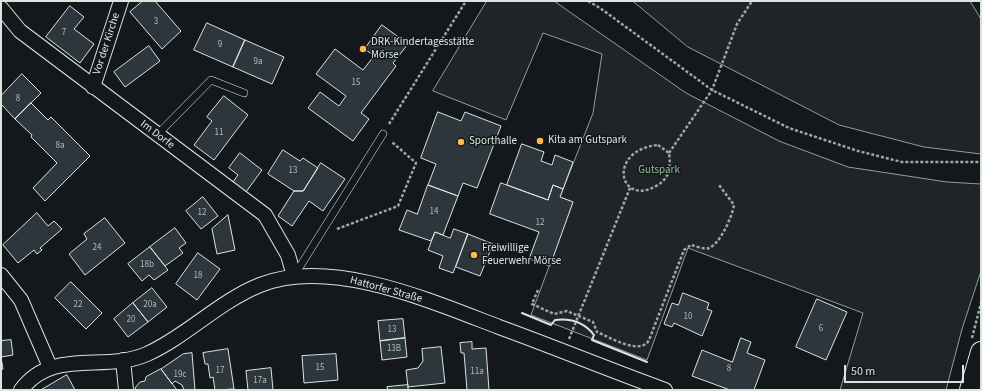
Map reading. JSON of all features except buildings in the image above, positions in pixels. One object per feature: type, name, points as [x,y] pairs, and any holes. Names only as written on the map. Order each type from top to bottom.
[{"type":"street","name":"Vor der Kirche","points":[[93,87],[121,1]]},
{"type":"street","name":"Im Dorfe","points":[[1,8],[20,31],[265,215],[288,255],[294,276]]},
{"type":"street","points":[[1,276],[21,300],[50,367]]},
{"type":"street","name":"Hattorfer Straße","points":[[21,390],[29,379],[50,367],[75,362],[123,360],[146,355],[234,298],[260,285],[294,276],[334,277],[374,284],[453,310],[565,351],[651,387],[665,390]]},
{"type":"street","points":[[970,390],[981,352]]},
{"type":"street","points":[[123,360],[126,390]]},
{"type":"lane","points":[[157,135],[211,80],[244,93]]},
{"type":"lane","points":[[294,276],[383,134]]},
{"type":"path","points":[[319,236],[398,206],[416,163],[383,134],[466,1]]},
{"type":"path","points":[[588,1],[600,8],[712,90],[789,128],[858,151],[902,162],[981,162]]},
{"type":"path","points":[[669,153],[658,145],[646,146],[628,160],[622,172],[624,181],[630,188],[640,191],[650,190],[666,177],[670,165],[669,153],[712,90],[737,24],[752,1]]},
{"type":"path","points":[[538,290],[532,304],[554,314],[567,311],[579,314],[593,322],[597,332],[635,347],[641,347],[647,343],[684,250],[691,245],[705,249],[710,248],[722,236],[734,205],[719,185]]},
{"type":"path","points":[[565,351],[630,188]]},
{"type":"green space","name":"Gutspark","points":[[487,1],[554,1],[686,93],[779,141],[848,167],[947,182],[981,184],[981,271],[962,329],[946,390],[840,390],[863,313],[688,248],[647,360],[531,315],[573,202],[560,197],[593,113],[602,54],[543,33],[506,120],[433,91]]},
{"type":"green space","points":[[633,1],[970,1],[981,19],[981,154],[924,147],[839,125],[688,47]]},
{"type":"wall","points":[[522,313],[551,325],[555,320],[572,320],[586,327],[594,335],[592,340],[647,362]]},
{"type":"place","name":"DRK-Kindertagesstätte Mörse","points":[[363,49]]},
{"type":"place","name":"Kita am Gutspark","points":[[540,141]]},
{"type":"place","name":"Sporthalle","points":[[461,142]]},
{"type":"place","name":"Freiwillige Feuerwehr Mörse","points":[[474,255]]}]
